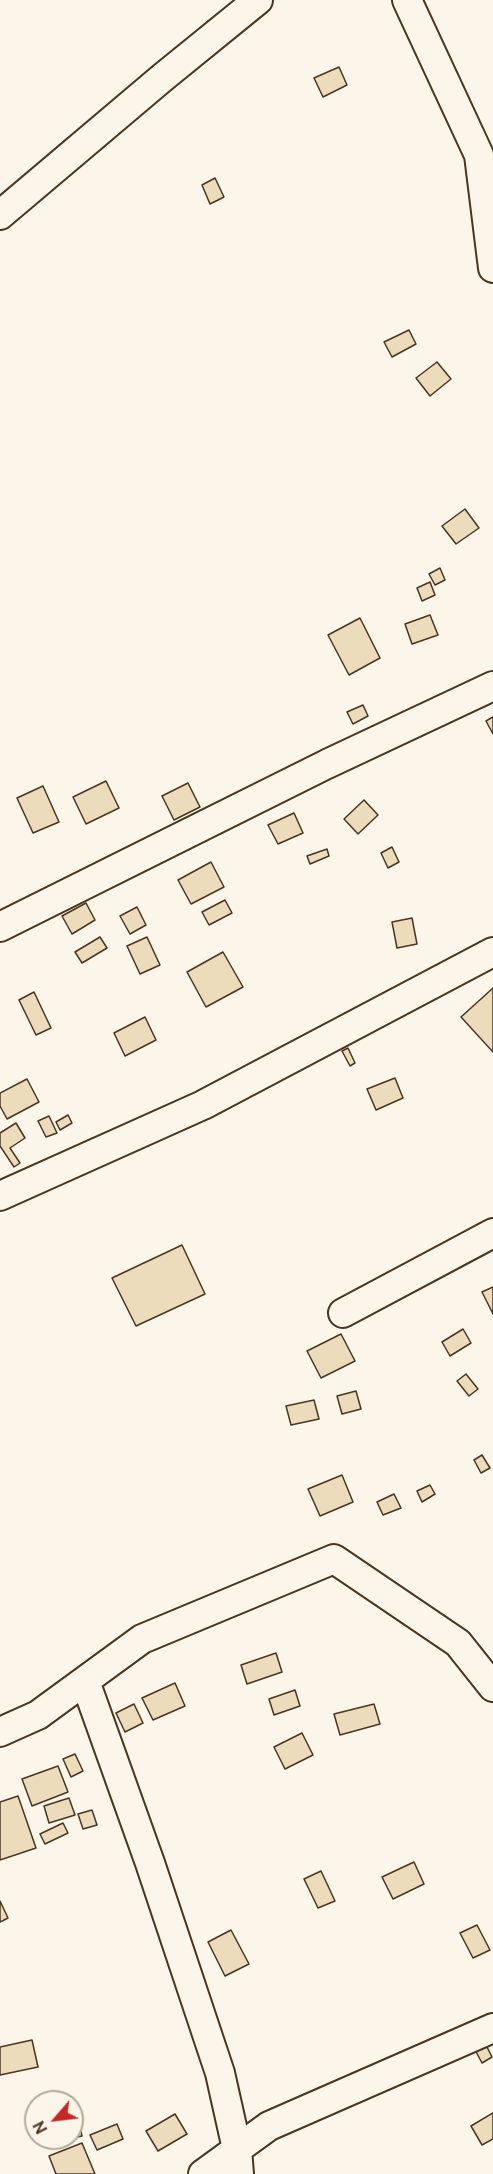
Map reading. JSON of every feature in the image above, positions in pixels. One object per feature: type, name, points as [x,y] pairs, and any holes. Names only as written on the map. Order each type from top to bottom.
[{"type":"street","points":[[0,215],[258,0]]},
{"type":"street","points":[[407,0],[486,152],[493,268]]},
{"type":"street","points":[[0,927],[327,764],[493,686]]},
{"type":"street","points":[[0,1196],[203,1105],[493,952]]},
{"type":"street","points":[[343,1313],[493,1233]]},
{"type":"street","points":[[0,1732],[38,1715],[142,1639],[334,1558],[458,1643],[493,1687]]},
{"type":"street","points":[[85,1681],[150,1863],[220,2073],[238,2162]]},
{"type":"street","points":[[203,2174],[238,2162],[269,2126],[493,2028]]},
{"type":"building","points":[[339,67],[347,85],[323,97],[314,78]]},
{"type":"building","points":[[215,178],[224,197],[210,204],[202,185]]},
{"type":"building","points":[[409,330],[416,344],[392,357],[384,342]]},
{"type":"building","points":[[437,362],[451,379],[430,396],[416,378]]},
{"type":"building","points":[[465,509],[479,528],[456,544],[442,526]]},
{"type":"building","points":[[440,568],[445,580],[435,585],[429,574]]},
{"type":"building","points":[[430,582],[435,595],[422,601],[417,588]]},
{"type":"building","points":[[430,615],[438,635],[412,644],[405,624]]},
{"type":"building","points":[[360,618],[380,658],[349,675],[328,635]]},
{"type":"building","points":[[363,705],[368,716],[353,724],[347,712]]},
{"type":"building","points":[[493,717],[493,734],[486,721]]},
{"type":"building","points":[[106,781],[119,808],[86,824],[73,797]]},
{"type":"building","points":[[188,783],[200,807],[174,820],[162,796]]},
{"type":"building","points":[[43,786],[59,822],[33,833],[17,798]]},
{"type":"building","points":[[364,800],[378,815],[358,834],[344,819]]},
{"type":"building","points":[[294,813],[303,833],[278,844],[268,825]]},
{"type":"building","points":[[392,847],[399,862],[388,868],[381,853]]},
{"type":"building","points":[[327,849],[329,856],[310,864],[307,856]]},
{"type":"building","points":[[211,862],[224,887],[191,904],[178,880]]},
{"type":"building","points":[[225,900],[232,913],[209,925],[202,912]]},
{"type":"building","points":[[86,903],[95,920],[72,934],[62,916]]},
{"type":"building","points":[[137,907],[146,925],[130,934],[120,916]]},
{"type":"building","points":[[412,918],[417,944],[397,948],[392,922]]},
{"type":"building","points":[[100,937],[107,948],[82,963],[75,952]]},
{"type":"building","points":[[147,937],[160,965],[140,974],[127,946]]},
{"type":"building","points":[[223,952],[243,987],[206,1007],[187,972]]},
{"type":"building","points":[[493,988],[493,1052],[461,1017]]},
{"type":"building","points":[[34,992],[51,1028],[36,1035],[19,1000]]},
{"type":"building","points":[[145,1017],[156,1040],[125,1056],[114,1033]]},
{"type":"building","points":[[348,1048],[355,1063],[350,1066],[342,1051]]},
{"type":"building","points":[[395,1078],[403,1098],[376,1110],[367,1089]]},
{"type":"building","points":[[27,1079],[39,1102],[7,1119],[0,1106],[0,1093]]},
{"type":"building","points":[[68,1115],[72,1123],[60,1130],[56,1122]]},
{"type":"building","points":[[49,1116],[57,1133],[46,1137],[38,1121]]},
{"type":"building","points":[[16,1123],[25,1138],[10,1148],[20,1163],[14,1167],[0,1146],[0,1133]]},
{"type":"building","points":[[182,1245],[205,1294],[136,1326],[112,1278]]},
{"type":"building","points":[[493,1287],[493,1314],[482,1292]]},
{"type":"building","points":[[463,1329],[471,1343],[450,1356],[442,1342]]},
{"type":"building","points":[[341,1334],[355,1361],[321,1378],[307,1351]]},
{"type":"building","points":[[466,1374],[478,1389],[469,1396],[457,1381]]},
{"type":"building","points":[[356,1391],[361,1409],[342,1414],[337,1396]]},
{"type":"building","points":[[314,1400],[319,1419],[291,1425],[286,1406]]},
{"type":"building","points":[[482,1455],[490,1468],[481,1473],[474,1460]]},
{"type":"building","points":[[342,1475],[353,1502],[320,1516],[308,1489]]},
{"type":"building","points":[[430,1485],[435,1494],[422,1502],[417,1491]]},
{"type":"building","points":[[394,1494],[401,1508],[383,1515],[377,1502]]},
{"type":"building","points":[[276,1653],[282,1672],[247,1684],[241,1665]]},
{"type":"building","points":[[175,1683],[185,1706],[153,1720],[142,1698]]},
{"type":"building","points":[[295,1690],[300,1706],[274,1715],[269,1699]]},
{"type":"building","points":[[134,1704],[143,1723],[125,1732],[116,1713]]},
{"type":"building","points":[[374,1704],[380,1724],[340,1735],[334,1714]]},
{"type":"building","points":[[302,1733],[313,1755],[285,1769],[274,1747]]},
{"type":"building","points":[[75,1754],[83,1771],[71,1777],[63,1759]]},
{"type":"building","points":[[58,1766],[68,1792],[32,1806],[22,1779]]},
{"type":"building","points":[[18,1796],[36,1848],[0,1860],[0,1802]]},
{"type":"building","points":[[69,1798],[75,1815],[49,1823],[44,1806]]},
{"type":"building","points":[[92,1810],[97,1825],[83,1829],[78,1814]]},
{"type":"building","points":[[63,1823],[68,1833],[45,1844],[40,1834]]},
{"type":"building","points":[[414,1862],[424,1884],[393,1899],[382,1877]]},
{"type":"building","points":[[321,1871],[335,1901],[318,1908],[304,1879]]},
{"type":"building","points":[[0,1901],[8,1918],[0,1922]]},
{"type":"building","points":[[477,1925],[490,1950],[473,1958],[460,1933]]},
{"type":"building","points":[[231,1930],[249,1964],[225,1976],[208,1942]]},
{"type":"building","points":[[32,2040],[38,2067],[0,2075],[0,2047]]},
{"type":"building","points":[[485,2043],[492,2057],[482,2063],[474,2048]]},
{"type":"building","points":[[493,2113],[493,2139],[482,2145],[471,2126]]},
{"type":"building","points":[[175,2114],[187,2134],[158,2151],[146,2131]]},
{"type":"building","points":[[117,2124],[123,2139],[97,2150],[90,2135]]},
{"type":"building","points":[[84,2148],[95,2174],[56,2174],[49,2156],[64,2150],[84,2150]]}]
